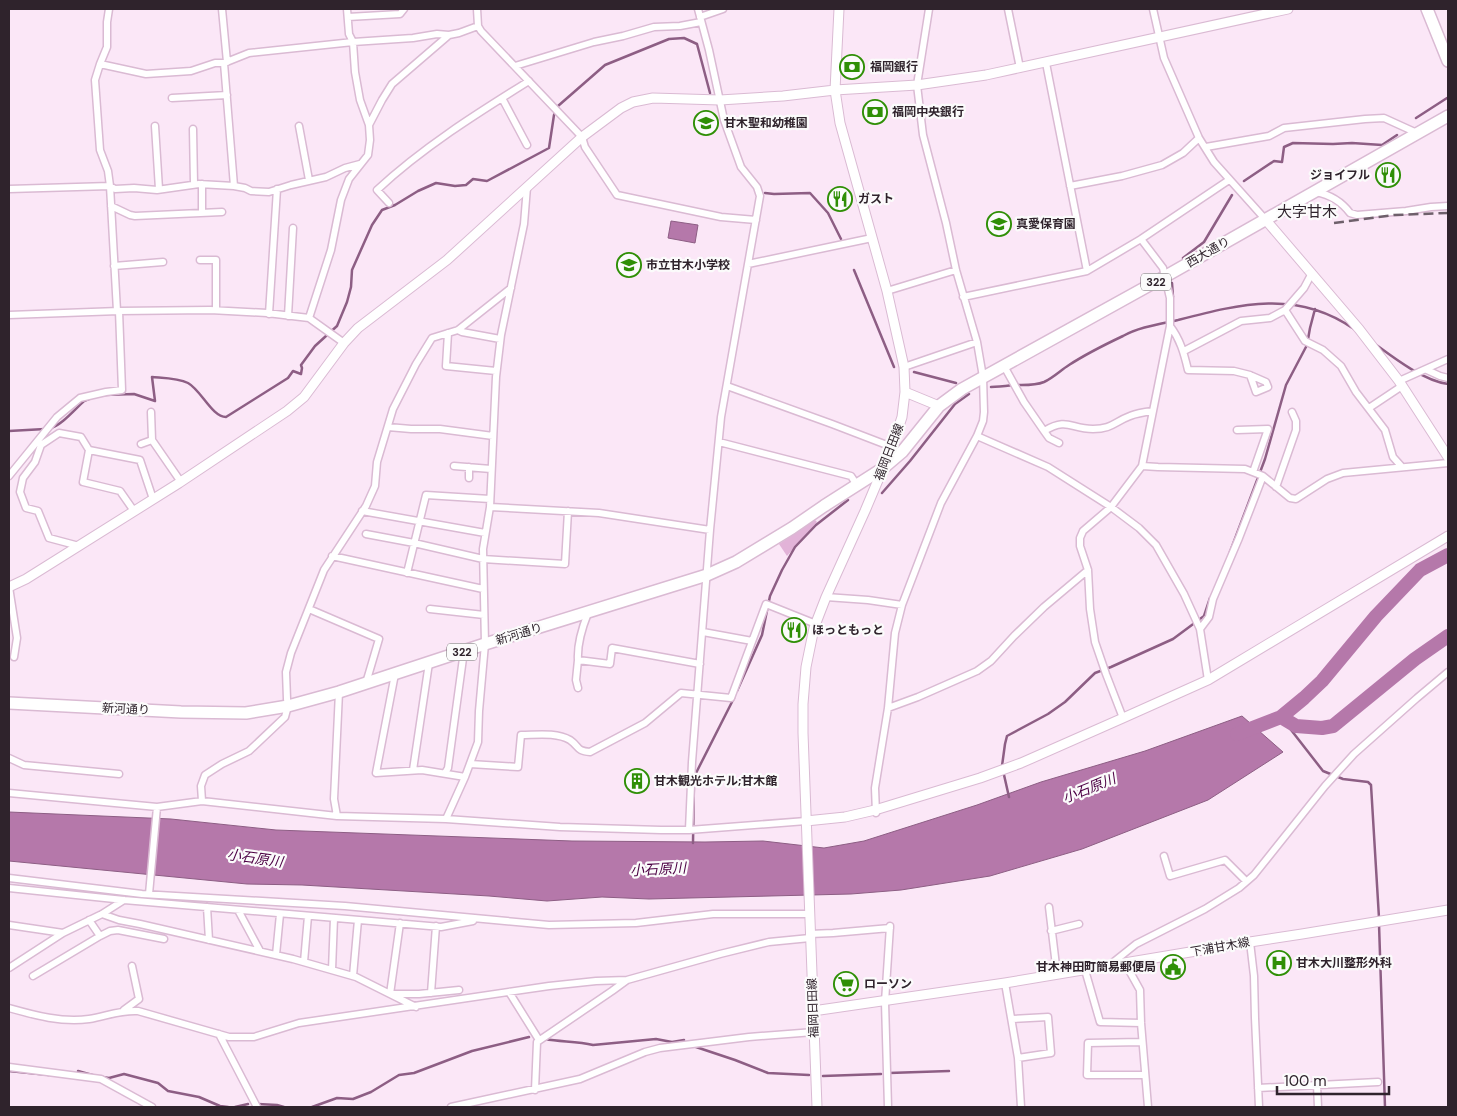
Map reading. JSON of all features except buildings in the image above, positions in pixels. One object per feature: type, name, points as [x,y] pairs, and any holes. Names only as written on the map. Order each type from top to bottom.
[{"type":"highway","points":[[1427,9],[1448,61]]},
{"type":"highway","name":"西大通り","points":[[882,469],[902,452],[939,406],[962,389],[1448,116]]},
{"type":"highway","name":"新河通り","points":[[9,704],[181,712],[246,712],[288,706],[366,684],[485,644],[707,575],[736,562],[882,469]]},
{"type":"street","points":[[9,476],[57,417],[80,398],[122,390],[110,186],[108,171],[100,150],[95,80],[107,47],[107,22],[110,9]]},
{"type":"street","points":[[222,9],[234,186]]},
{"type":"street","points":[[309,318],[331,250],[341,200],[349,179],[368,156],[370,140],[369,126],[360,100],[355,72],[353,42],[349,34],[347,9]]},
{"type":"street","points":[[348,17],[400,14],[404,9]]},
{"type":"street","points":[[477,9],[478,26],[582,137],[585,147],[617,195],[722,217],[756,220]]},
{"type":"street","points":[[689,830],[710,530],[721,417],[760,196],[757,187],[741,167],[724,120],[698,9]]},
{"type":"street","points":[[515,66],[594,42],[654,27],[680,26],[700,20],[723,9]]},
{"type":"street","name":"福岡日田線","points":[[818,1107],[803,734],[806,667],[816,624],[826,597],[892,448],[902,418],[905,392],[904,368],[888,291],[840,123],[835,90],[839,9]]},
{"type":"street","points":[[876,812],[875,788],[888,708],[895,633],[902,605],[941,503],[977,436],[983,421],[984,412],[983,377],[977,342],[956,270],[946,223],[923,136],[917,85],[929,9]]},
{"type":"street","points":[[1008,9],[1020,68]]},
{"type":"street","points":[[1153,9],[1164,58],[1199,138],[1214,162],[1360,329],[1400,384],[1448,457]]},
{"type":"street","points":[[14,657],[17,638],[9,587],[26,579],[181,482],[287,411],[304,397],[344,343],[358,328],[447,260],[582,137],[621,108],[634,102],[653,98],[720,100],[783,96],[835,90],[917,85],[986,75],[1288,9]]},
{"type":"street","points":[[100,64],[146,74],[191,71],[215,63],[226,62],[249,53],[437,34],[449,35],[478,26]]},
{"type":"street","points":[[369,126],[392,84],[449,35]]},
{"type":"street","points":[[1046,62],[1087,271]]},
{"type":"street","points":[[389,203],[377,190],[390,178],[416,157],[528,81]]},
{"type":"street","points":[[172,98],[227,96]]},
{"type":"street","points":[[502,98],[528,144]]},
{"type":"street","points":[[1206,147],[1269,136],[1284,128],[1365,119],[1384,118],[1418,134]]},
{"type":"street","points":[[156,126],[159,189]]},
{"type":"street","points":[[299,126],[310,180]]},
{"type":"street","points":[[193,129],[194,184]]},
{"type":"street","points":[[1070,186],[1162,166],[1183,153],[1199,138]]},
{"type":"street","points":[[9,189],[110,186],[115,189],[159,189],[202,184],[234,186],[245,188],[251,192],[269,192],[326,177],[345,168],[360,164]]},
{"type":"street","points":[[963,296],[1087,271],[1141,239],[1229,180]]},
{"type":"street","points":[[202,184],[202,213]]},
{"type":"street","points":[[446,818],[465,777],[478,742],[485,644],[483,559],[490,503],[496,371],[500,339],[524,224],[527,188]]},
{"type":"street","points":[[269,314],[277,189]]},
{"type":"street","points":[[1315,191],[1333,197],[1343,204],[1350,214],[1357,215],[1448,206]]},
{"type":"street","points":[[111,206],[130,216],[222,212]]},
{"type":"street","points":[[288,316],[294,228]]},
{"type":"street","points":[[748,264],[872,238]]},
{"type":"street","points":[[1123,718],[1095,642],[1090,609],[1088,570],[1080,546],[1080,538],[1083,531],[1111,507],[1142,466],[1170,323],[1170,298],[1163,268],[1141,239]]},
{"type":"street","points":[[200,260],[216,260],[216,310]]},
{"type":"street","points":[[114,266],[164,262]]},
{"type":"street","points":[[888,291],[956,270]]},
{"type":"street","points":[[1184,351],[1241,321],[1270,318],[1285,310],[1304,288],[1312,273]]},
{"type":"street","points":[[202,801],[201,786],[205,775],[222,764],[249,751],[285,718],[288,706],[286,699],[286,672],[291,653],[324,570],[362,511],[375,486],[377,462],[393,409],[432,338],[458,330],[511,288]]},
{"type":"street","points":[[9,315],[216,310],[269,314],[309,318],[344,343]]},
{"type":"street","points":[[1285,310],[1305,341],[1323,350],[1342,366],[1356,392],[1386,430],[1393,457],[1402,467]]},
{"type":"street","points":[[1170,323],[1184,351],[1188,370],[1234,371],[1250,375]]},
{"type":"street","points":[[458,330],[500,339]]},
{"type":"street","points":[[448,333],[446,366],[496,371]]},
{"type":"street","points":[[904,368],[977,342]]},
{"type":"street","points":[[1369,408],[1414,375],[1448,359]]},
{"type":"street","points":[[1004,366],[1024,402],[1044,431],[1049,438],[1059,443]]},
{"type":"street","points":[[1427,370],[1448,378]]},
{"type":"street","points":[[727,386],[892,448]]},
{"type":"street","points":[[905,392],[939,406]]},
{"type":"street","points":[[1044,431],[1064,423],[1081,428],[1104,428],[1112,426],[1128,417],[1153,411]]},
{"type":"street","points":[[151,412],[152,440],[181,482]]},
{"type":"street","points":[[1276,486],[1296,430],[1296,421],[1292,412]]},
{"type":"street","points":[[388,427],[440,429],[493,436]]},
{"type":"street","points":[[1236,430],[1268,429],[1254,472]]},
{"type":"street","points":[[78,546],[49,538],[38,511],[26,508],[20,492],[23,478],[35,462],[41,445],[59,433],[81,437],[89,450],[83,482],[120,491],[134,511]]},
{"type":"street","points":[[977,436],[1048,467],[1111,507],[1139,528],[1156,544],[1184,594],[1200,629],[1208,680]]},
{"type":"street","points":[[141,444],[152,440]]},
{"type":"street","points":[[719,442],[850,476],[857,485]]},
{"type":"street","points":[[89,450],[140,460],[153,499]]},
{"type":"street","points":[[1142,466],[1245,469],[1263,476],[1290,498],[1296,499],[1327,479],[1343,473],[1448,463]]},
{"type":"street","points":[[454,466],[492,469]]},
{"type":"street","points":[[469,467],[469,478]]},
{"type":"street","points":[[1200,629],[1209,617],[1213,599],[1263,476]]},
{"type":"street","points":[[407,573],[426,495],[599,513],[710,530]]},
{"type":"street","points":[[362,511],[485,533]]},
{"type":"street","points":[[366,534],[483,559],[565,564],[568,511]]},
{"type":"street","points":[[9,793],[157,807],[202,801],[337,816],[446,818],[566,828],[689,830],[807,826],[876,812],[980,778],[1021,763],[1208,680],[1448,536]]},
{"type":"street","points":[[332,556],[484,589]]},
{"type":"street","points":[[888,708],[977,671],[991,661],[1044,607],[1088,570]]},
{"type":"street","points":[[826,597],[902,605]]},
{"type":"street","points":[[470,764],[518,767],[521,735],[558,736],[570,740],[582,752],[590,752],[645,723],[681,693],[731,698],[766,604],[816,624]]},
{"type":"street","points":[[430,608],[484,615]]},
{"type":"street","points":[[309,609],[379,639],[366,684]]},
{"type":"street","points":[[578,688],[576,680],[578,650],[588,613]]},
{"type":"street","points":[[703,632],[752,641]]},
{"type":"street","points":[[578,660],[610,664],[612,648],[700,664]]},
{"type":"street","points":[[445,773],[448,768],[464,651]]},
{"type":"street","points":[[413,770],[429,663]]},
{"type":"street","points":[[1110,965],[1136,944],[1205,910],[1239,888],[1254,874],[1325,786],[1354,754],[1448,672]]},
{"type":"street","points":[[395,674],[376,773],[422,770],[465,777]]},
{"type":"street","points":[[337,816],[334,799],[339,692]]},
{"type":"street","points":[[9,758],[24,765],[119,774]]},
{"type":"street","points":[[149,894],[157,807]]},
{"type":"street","points":[[1164,856],[1170,876],[1226,860],[1246,881]]},
{"type":"street","points":[[9,878],[142,894],[345,906],[549,926],[636,923],[713,914],[810,911]]},
{"type":"street","points":[[9,888],[280,914],[436,926],[482,920]]},
{"type":"street","points":[[9,968],[63,933],[102,914],[124,900],[142,894]]},
{"type":"street","points":[[207,907],[209,940]]},
{"type":"street","points":[[1048,907],[1057,974]]},
{"type":"street","points":[[238,910],[260,951]]},
{"type":"street","name":"下浦甘木線","points":[[814,1011],[1005,984],[1448,910]]},
{"type":"street","points":[[102,914],[120,920],[260,951],[353,976],[416,1007]]},
{"type":"street","points":[[276,955],[280,914]]},
{"type":"street","points":[[304,962],[308,916]]},
{"type":"street","points":[[332,970],[334,918]]},
{"type":"street","points":[[89,920],[100,936]]},
{"type":"street","points":[[353,976],[358,920]]},
{"type":"street","points":[[390,994],[400,923]]},
{"type":"street","points":[[1051,931],[1079,924]]},
{"type":"street","points":[[9,925],[63,933]]},
{"type":"street","points":[[431,993],[436,926]]},
{"type":"street","points":[[9,1008],[44,1017],[65,1019],[88,1019],[124,1010],[138,1011],[230,1037],[254,1038],[299,1023],[509,992],[596,981],[627,980],[769,942],[890,927],[885,1002],[888,1107]]},
{"type":"street","points":[[33,976],[110,931],[118,930],[164,939]]},
{"type":"street","points":[[1250,942],[1254,976],[1254,1018],[1259,1107]]},
{"type":"street","points":[[1125,963],[1140,990],[1142,1042],[1148,1107]]},
{"type":"street","points":[[124,1010],[140,999],[132,966]]},
{"type":"street","points":[[1084,970],[1100,1022],[1141,1023]]},
{"type":"street","points":[[535,1090],[537,1042],[627,980]]},
{"type":"street","points":[[1005,984],[1018,1058],[1021,1107]]},
{"type":"street","points":[[390,994],[419,994],[459,990]]},
{"type":"street","points":[[509,992],[539,1040]]},
{"type":"street","points":[[1012,1019],[1048,1017],[1051,1053],[1018,1058]]},
{"type":"street","points":[[451,1107],[580,1079],[645,1052],[734,1038],[814,1032]]},
{"type":"street","points":[[219,1034],[257,1107]]},
{"type":"street","points":[[1142,1042],[1088,1043],[1088,1075],[1145,1075]]},
{"type":"street","points":[[9,1067],[101,1079],[152,1107]]},
{"type":"street","points":[[1258,1088],[1378,1082]]},
{"type":"street","points":[[1317,1085],[1318,1107]]},
{"type":"shaded area","points":[[815,520],[817,522],[787,556],[779,544]]},
{"type":"water","points":[[671,221],[698,225],[695,243],[668,238]]},
{"type":"water","points":[[1242,716],[1283,752],[1208,800],[1082,849],[990,876],[901,890],[851,894],[649,899],[602,897],[547,901],[302,885],[247,884],[9,861],[9,812],[171,819],[276,830],[572,841],[763,841],[824,848],[864,841],[977,805],[1041,782],[1145,751]]},
{"type":"waterway","points":[[104,395],[134,394],[155,401],[152,377],[175,379],[193,386],[216,413],[226,417],[288,378],[293,371],[301,374],[301,365],[315,346],[337,326],[347,302],[351,287],[352,270],[372,225],[382,210],[436,183],[455,186],[466,185],[473,179],[487,181],[549,148],[554,115],[558,106],[605,65],[669,39],[684,38],[697,44],[710,93]]},
{"type":"waterway","points":[[1416,118],[1447,98]]},
{"type":"waterway","points":[[1244,181],[1274,161],[1282,162],[1284,147],[1293,143],[1382,145],[1397,135]]},
{"type":"waterway","points":[[765,193],[810,193],[828,213],[841,239]]},
{"type":"waterway","points":[[1183,258],[1204,242],[1232,195]]},
{"type":"waterway","points":[[854,270],[894,367]]},
{"type":"waterway","points":[[1172,283],[1173,297]]},
{"type":"waterway","points":[[991,387],[1029,385],[1044,382],[1089,353],[1136,330],[1246,305],[1290,304],[1311,308],[1333,316],[1354,329]]},
{"type":"waterway","points":[[1230,552],[1265,459],[1286,385],[1307,345],[1315,309]]},
{"type":"waterway","points":[[1375,344],[1419,374],[1448,384]]},
{"type":"waterway","points":[[914,372],[956,383]]},
{"type":"waterway","points":[[882,493],[955,404],[969,394]]},
{"type":"waterway","points":[[50,428],[59,424],[84,401],[89,399]]},
{"type":"waterway","points":[[9,431],[45,429]]},
{"type":"waterway","points":[[737,691],[762,635],[770,596],[795,547],[816,525],[848,500]]},
{"type":"waterway","name":"小石原川","points":[[1237,734],[1281,717],[1304,698],[1322,681],[1376,616],[1420,570],[1448,555]]},
{"type":"waterway","points":[[1009,797],[1002,766],[1007,736],[1048,714],[1065,702],[1095,673],[1173,639],[1204,616],[1210,598]]},
{"type":"waterway","name":"小石原川","points":[[1281,717],[1296,726],[1322,728],[1333,726],[1415,659],[1448,636]]},
{"type":"waterway","points":[[693,843],[694,777],[734,698]]},
{"type":"waterway","points":[[1281,717],[1323,771],[1343,779],[1368,782],[1371,785],[1379,918]]},
{"type":"waterway","points":[[1379,924],[1385,1107]]},
{"type":"waterway","points":[[312,1107],[337,1098],[353,1099],[371,1092],[399,1075],[414,1073],[472,1051],[529,1037]]},
{"type":"waterway","points":[[545,1039],[593,1045],[656,1039],[672,1042],[684,1040]]},
{"type":"waterway","points":[[696,1047],[768,1073],[809,1075]]},
{"type":"waterway","points":[[9,1071],[49,1075]]},
{"type":"waterway","points":[[78,1071],[96,1076]]},
{"type":"waterway","points":[[889,1073],[949,1071]]},
{"type":"waterway","points":[[102,1077],[109,1078],[124,1074],[158,1083],[168,1091],[199,1097],[220,1106],[228,1107]]},
{"type":"waterway","points":[[823,1076],[881,1074]]},
{"type":"waterway","points":[[235,1107],[248,1104]]},
{"type":"waterway","points":[[258,1104],[284,1107]]},
{"type":"railway","points":[[1334,223],[1394,215],[1448,213]]},
{"type":"place","name":"福岡銀行","points":[[852,67]]},
{"type":"place","name":"福岡中央銀行","points":[[875,112]]},
{"type":"place","name":"甘木聖和幼稚園","points":[[706,123]]},
{"type":"place","name":"ジョイフル","points":[[1388,175]]},
{"type":"place","name":"ガスト","points":[[840,199]]},
{"type":"place","name":"真愛保育園","points":[[999,224]]},
{"type":"place","name":"市立甘木小学校","points":[[629,265]]},
{"type":"place","name":"ほっともっと","points":[[794,630]]},
{"type":"place","name":"甘木観光ホテル;甘木館","points":[[637,781]]},
{"type":"place","name":"甘木大川整形外科","points":[[1279,963]]},
{"type":"place","name":"甘木神田町簡易郵便局","points":[[1173,967]]},
{"type":"place","name":"ローソン","points":[[846,984]]},
{"type":"district","name":"大字甘木","points":[[1307,212]]}]
